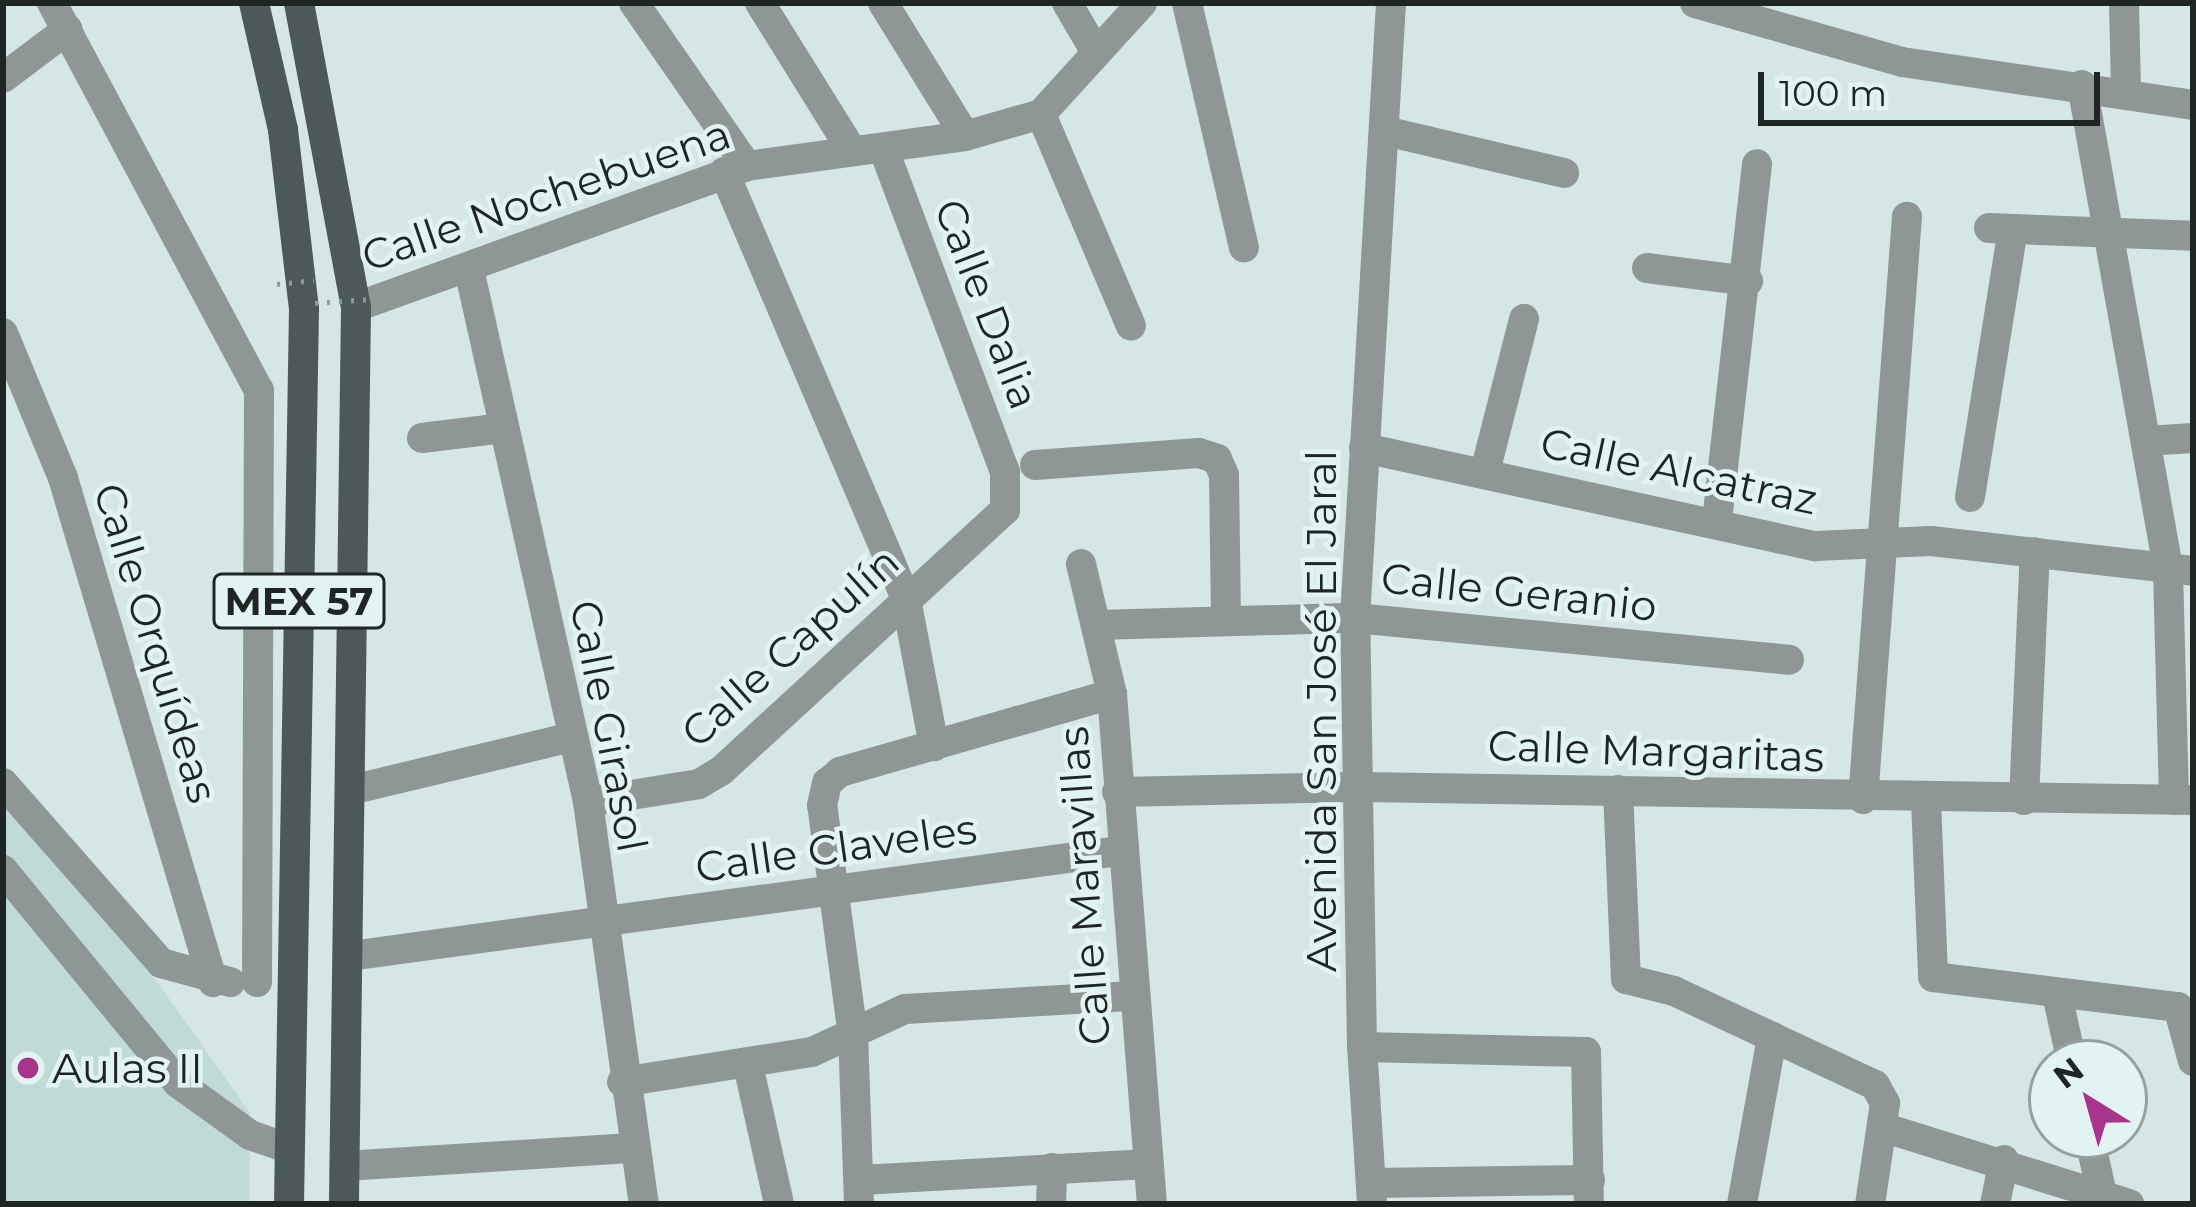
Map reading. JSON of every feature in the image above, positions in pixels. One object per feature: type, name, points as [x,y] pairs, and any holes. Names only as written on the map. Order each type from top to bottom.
[{"type":"main road","name":"MEX 57","points":[[254,3],[283,130],[304,309],[289,983],[289,1204]]},
{"type":"main road","name":"MEX 57","points":[[298,3],[363,303],[344,1204]]},
{"type":"main road","points":[[294,893],[349,890]]},
{"type":"street","points":[[634,3],[736,169],[906,599],[934,746]]},
{"type":"street","name":"Calle Dalia","points":[[760,3],[868,149],[1009,490]]},
{"type":"street","points":[[883,3],[964,136]]},
{"type":"street","points":[[1067,3],[1094,49]]},
{"type":"street","points":[[1131,326],[1042,114],[1094,49],[1142,3]]},
{"type":"street","points":[[1187,3],[1244,247]]},
{"type":"street","name":"Avenida San José El Jaral","points":[[1372,1193],[1362,1047],[1355,618],[1391,3]]},
{"type":"street","points":[[1695,3],[1902,62],[2126,91],[2193,105]]},
{"type":"street","points":[[2124,3],[2126,91]]},
{"type":"street","points":[[3,78],[60,16],[259,390],[252,726],[257,982]]},
{"type":"street","points":[[2083,85],[2146,441],[2181,570],[2183,800]]},
{"type":"street","name":"Calle Nochebuena","points":[[363,303],[736,169],[964,136],[1042,114]]},
{"type":"street","points":[[1385,131],[1564,173]]},
{"type":"street","points":[[1717,521],[1748,281],[1757,164]]},
{"type":"street","points":[[1863,799],[1907,217]]},
{"type":"street","points":[[1970,497],[2001,229],[2193,236]]},
{"type":"street","name":"Calle Girasol","points":[[470,268],[588,802],[622,1082],[644,1204]]},
{"type":"street","points":[[1647,268],[1748,281]]},
{"type":"street","points":[[1485,472],[1524,319]]},
{"type":"street","name":"Calle Orquídeas","points":[[3,333],[63,478],[213,982]]},
{"type":"street","points":[[259,390],[303,384]]},
{"type":"street","points":[[422,438],[503,428]]},
{"type":"street","points":[[2146,441],[2193,438]]},
{"type":"street","name":"Calle Alcatraz","points":[[1364,448],[1717,521],[1815,546],[1880,543],[2036,552],[2181,570]]},
{"type":"street","points":[[1035,465],[1199,453],[1217,459],[1224,476],[1226,620]]},
{"type":"street","name":"Calle Capulín","points":[[588,802],[699,784],[721,771],[1005,510],[1009,490]]},
{"type":"street","points":[[2024,800],[2036,552]]},
{"type":"street","name":"Calle Maravillas","points":[[1081,564],[1112,694],[1120,851],[1152,1204]]},
{"type":"street","name":"Calle Geranio","points":[[1097,625],[1355,618],[1789,660]]},
{"type":"street","points":[[1112,694],[827,783],[832,891],[853,1036],[860,1192],[1052,1168],[1148,1164]]},
{"type":"street","points":[[351,790],[572,737]]},
{"type":"street","points":[[3,783],[161,963],[213,982],[289,983]]},
{"type":"street","name":"Calle Margaritas","points":[[1117,792],[1360,787],[1926,800],[2183,800]]},
{"type":"street","points":[[1618,790],[1626,979],[1674,991],[1883,1094],[1870,1204]]},
{"type":"street","points":[[1926,800],[1933,977],[2179,1007],[2193,1061]]},
{"type":"street","name":"Calle Claveles","points":[[350,956],[1120,851]]},
{"type":"street","points":[[3,870],[178,1083],[250,1135],[290,1149]]},
{"type":"street","points":[[2057,994],[2067,1039]]},
{"type":"street","points":[[622,1082],[748,1065],[853,1036],[904,1009],[1133,996]]},
{"type":"street","points":[[1742,1204],[1772,1037]]},
{"type":"street","points":[[1362,1047],[1586,1052],[1590,1192],[1372,1193]]},
{"type":"street","points":[[748,1065],[779,1204]]},
{"type":"street","points":[[1882,1127],[2115,1197]]},
{"type":"street","points":[[345,1166],[635,1148]]},
{"type":"street","points":[[2099,1159],[2115,1197]]},
{"type":"street","points":[[1995,1204],[2004,1160]]},
{"type":"street","points":[[1051,1204],[1052,1168]]},
{"type":"path","points":[[277,284],[314,280]]},
{"type":"path","points":[[315,303],[363,303]]},
{"type":"shaded area","points":[[3,805],[158,983],[250,1113],[249,1204],[3,1204]]},
{"type":"place","name":"Aulas II","points":[[28,1068]]}]
